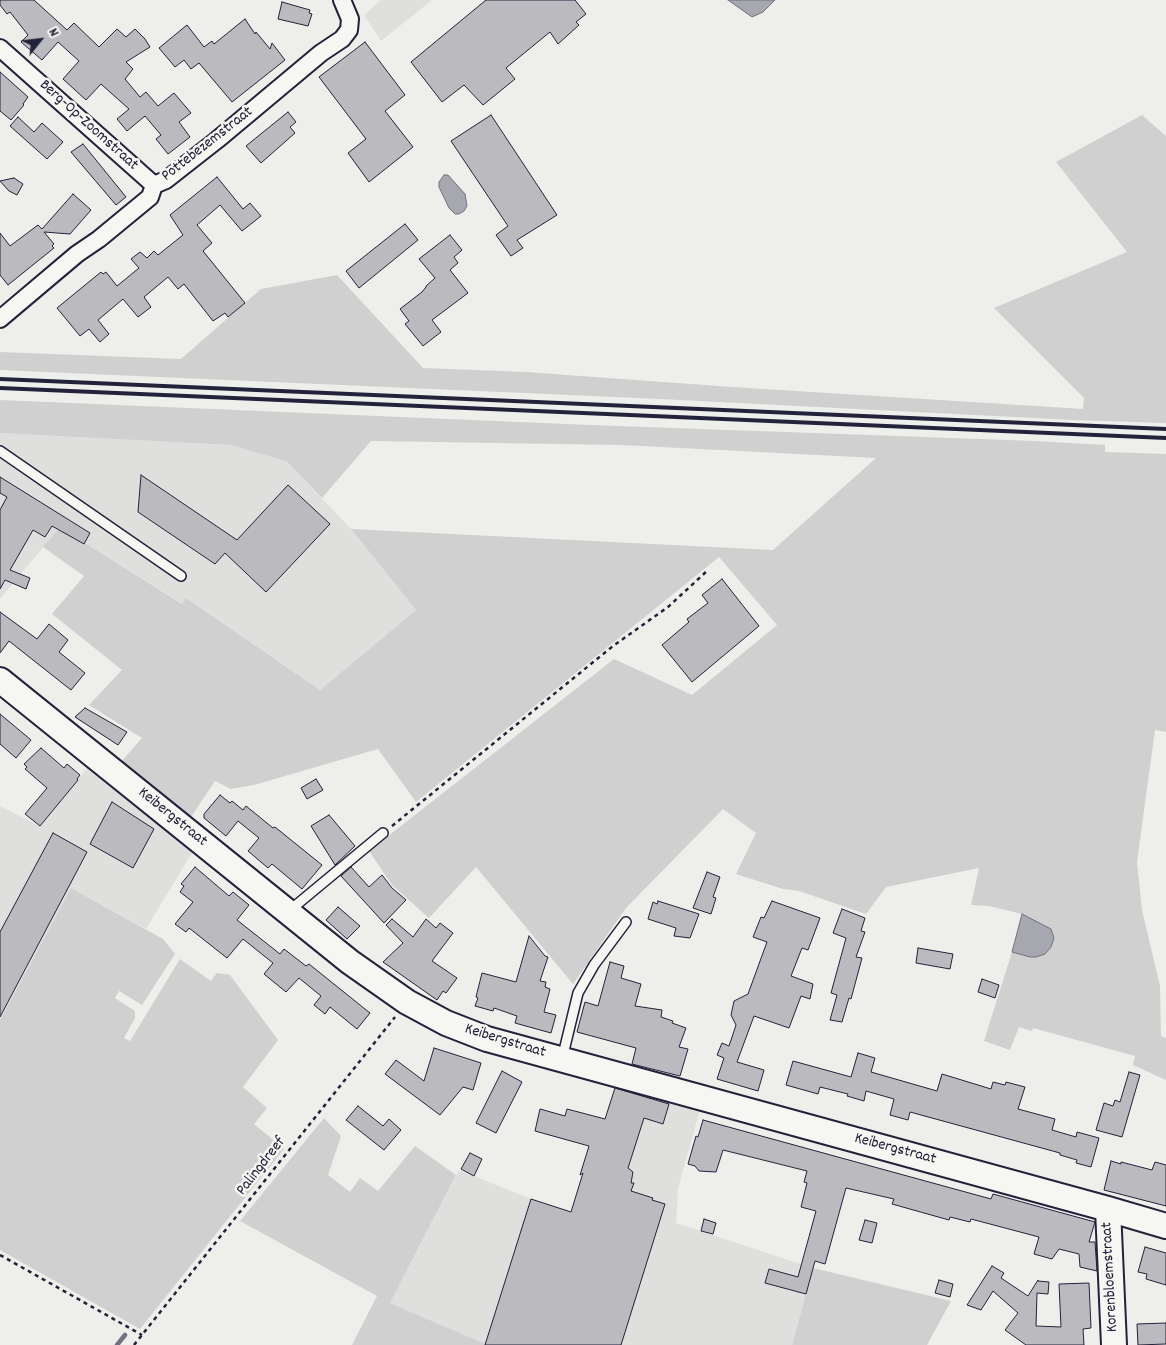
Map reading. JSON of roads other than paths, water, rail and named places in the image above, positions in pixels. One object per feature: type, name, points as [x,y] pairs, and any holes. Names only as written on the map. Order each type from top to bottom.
[{"type":"street","name":"Pottebezemstraat","points":[[0,319],[76,254],[100,239],[150,197],[154,185],[166,180],[321,53],[342,39],[349,30],[350,19],[342,0]]},
{"type":"street","name":"Berg-Op-Zoomstraat","points":[[0,48],[154,185]]},
{"type":"street","name":"Keibergstraat","points":[[0,680],[350,962],[407,1002],[446,1023],[487,1039],[1166,1226]]},
{"type":"street","name":"Korenbloemstraat","points":[[1108,1209],[1114,1345]]},
{"type":"lane","points":[[0,451],[181,576]]},
{"type":"lane","points":[[289,911],[383,833]]},
{"type":"lane","points":[[562,1059],[578,993],[594,965],[626,922]]},
{"type":"waterway","points":[[117,1345],[125,1335]]},
{"type":"railway","points":[[0,379],[1166,429]]},
{"type":"railway","points":[[0,388],[1166,438]]}]
